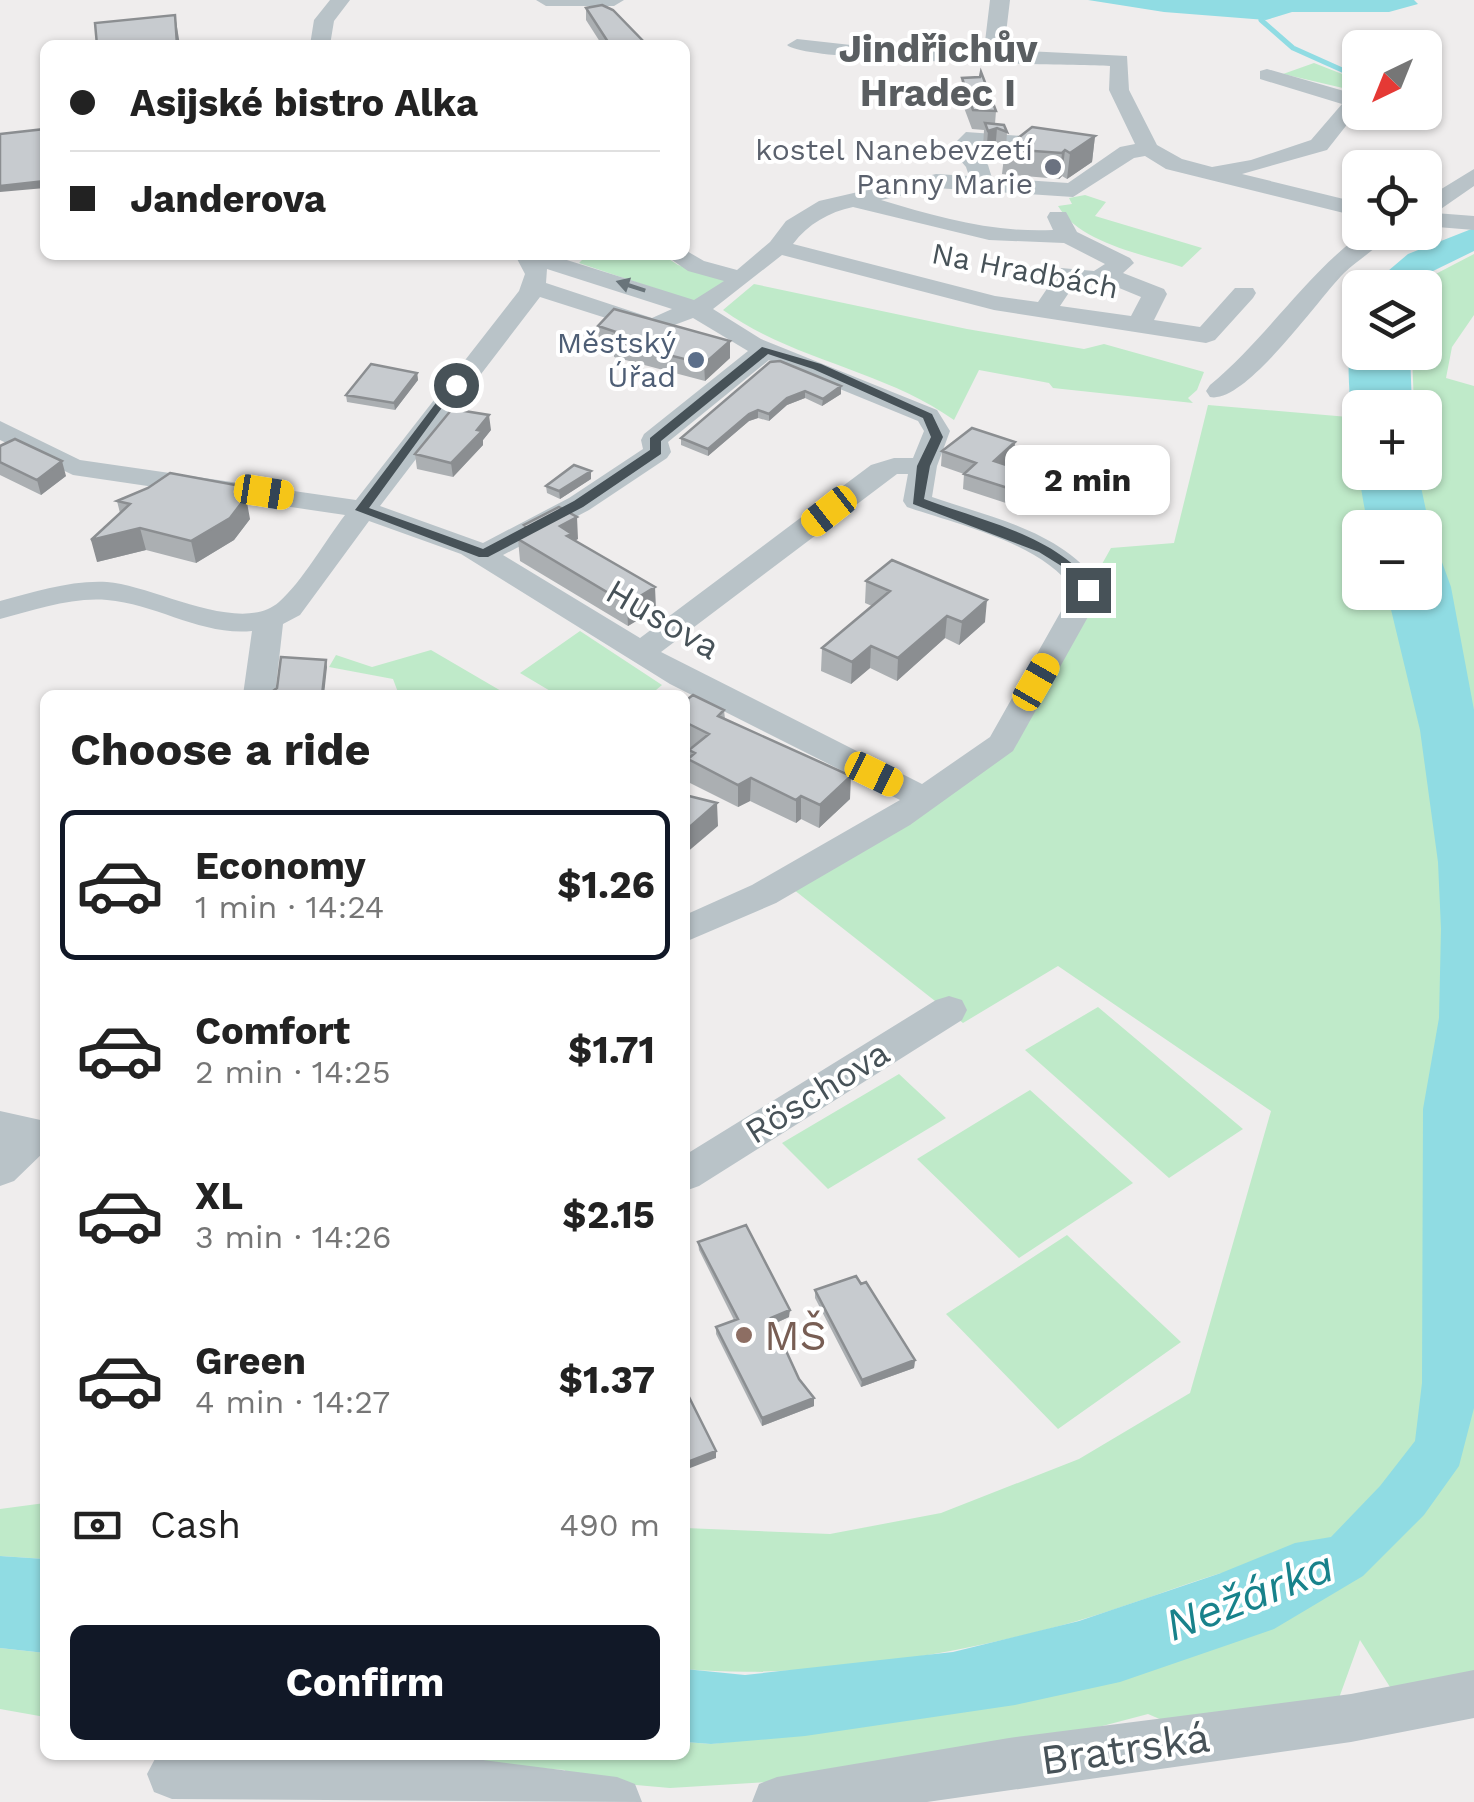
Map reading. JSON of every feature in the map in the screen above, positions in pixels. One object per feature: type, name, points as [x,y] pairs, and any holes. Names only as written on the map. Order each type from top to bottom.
[{"type":"street","points":[[321,40],[324,20],[338,0]]},
{"type":"street","points":[[546,0],[614,0]]},
{"type":"street","points":[[993,55],[1000,0]]},
{"type":"street","points":[[798,45],[860,57],[993,55],[1120,60],[1100,85]]},
{"type":"street","points":[[993,55],[1100,85],[1138,150]]},
{"type":"street","points":[[1267,75],[1342,94]]},
{"type":"street","points":[[1205,172],[1254,166],[1319,145],[1342,115]]},
{"type":"street","points":[[982,182],[977,165],[960,148],[974,137],[1138,150],[1174,164],[1342,206]]},
{"type":"street","points":[[0,610],[82,593],[110,592],[220,620],[268,621],[289,608],[530,267],[653,326],[710,302],[778,247],[794,226],[827,206],[936,181],[1049,189],[1081,187],[1138,150]]},
{"type":"street","points":[[1442,198],[1474,176]]},
{"type":"street","points":[[1049,189],[1047,198],[1068,236],[1156,294],[1140,323]]},
{"type":"street","points":[[855,200],[940,222],[1038,239],[1068,236]]},
{"type":"street","points":[[1442,220],[1474,223]]},
{"type":"street","points":[[1038,239],[1032,253],[1069,273],[1087,279],[1113,268]]},
{"type":"street","name":"Na Hradbách","points":[[778,247],[994,304],[1206,334],[1244,293]]},
{"type":"street","points":[[1219,391],[1242,374],[1340,262],[1356,250]]},
{"type":"street","points":[[686,260],[742,279]]},
{"type":"street","points":[[1044,312],[1069,273]]},
{"type":"street","points":[[690,927],[764,894],[925,799],[1002,744],[1088,590],[1076,569],[1044,550],[918,501],[924,466],[937,437],[928,416],[817,366],[740,338],[694,308]]},
{"type":"street","points":[[484,554],[578,504],[657,452],[654,440],[766,350]]},
{"type":"street","name":"Husova","points":[[0,429],[73,467],[361,510],[484,554],[640,654],[925,799]]},
{"type":"street","points":[[640,654],[880,471],[894,466],[924,466]]},
{"type":"street","points":[[260,690],[268,621]]},
{"type":"street","name":"Röschova","points":[[690,1168],[949,1010]]},
{"type":"street","points":[[0,1170],[27,1132]]},
{"type":"street","name":"Bratrská","points":[[777,1802],[1009,1764],[1351,1718],[1474,1694]]},
{"type":"street","points":[[171,1777],[452,1781],[617,1802]]},
{"type":"green space","points":[[1314,63],[1342,74],[1342,88],[1283,74]]},
{"type":"green space","points":[[1085,195],[1106,202],[1095,216],[1202,248],[1182,267],[1096,238],[1068,219],[1058,206],[1072,204],[1069,198]]},
{"type":"green space","points":[[1474,254],[1474,315],[1452,347],[1446,378],[1474,386],[1474,1676],[1390,1687],[1360,1640],[1339,1698],[1169,1723],[1148,1714],[1072,1734],[800,1780],[670,1788],[568,1779],[565,1770],[434,1760],[690,1760],[690,1742],[711,1744],[893,1722],[1013,1703],[1073,1691],[1190,1657],[1221,1573],[1077,1621],[933,1654],[831,1668],[690,1669],[690,1528],[830,1534],[941,1513],[1079,1459],[1190,1393],[1271,1111],[1058,966],[963,1023],[784,882],[1001,744],[1111,548],[1174,543],[1208,405],[1342,416],[1342,490],[1442,490],[1442,390],[1413,390],[1413,370],[1442,370],[1442,271]]},
{"type":"green space","points":[[670,260],[728,279],[695,302],[579,263]]},
{"type":"green space","points":[[754,284],[967,329],[1084,349],[1104,344],[1204,372],[1197,390],[1188,398],[1193,403],[1053,388],[1049,383],[979,370],[954,420],[898,389],[778,341],[723,310]]},
{"type":"green space","points":[[580,631],[662,685],[656,690],[549,690],[520,673]]},
{"type":"green space","points":[[431,650],[499,690],[397,690],[393,679],[329,667],[336,655],[372,667]]},
{"type":"green space","points":[[1098,1007],[1243,1129],[1169,1178],[1025,1050]]},
{"type":"green space","points":[[899,1074],[946,1118],[828,1189],[782,1143]]},
{"type":"green space","points":[[1030,1090],[1133,1183],[1019,1258],[917,1159]]},
{"type":"green space","points":[[1067,1235],[1181,1342],[1058,1429],[946,1314]]},
{"type":"green space","points":[[40,1504],[40,1559],[0,1556],[0,1509]]},
{"type":"green space","points":[[0,1648],[40,1652],[40,1716],[0,1709]]},
{"type":"water","points":[[1088,0],[1414,0],[1418,4],[1389,12],[1292,12],[1266,20],[1164,12]]},
{"type":"water","points":[[1474,228],[1474,251],[1435,270],[1389,270],[1418,250],[1442,250],[1442,241]]},
{"type":"water","points":[[1349,370],[1411,370],[1411,390],[1350,390]]},
{"type":"water","points":[[1362,490],[1422,490],[1426,510],[1365,510]]},
{"type":"water","name":"Nežárka","points":[[1442,562],[1451,587],[1474,710],[1474,1408],[1459,1466],[1424,1515],[1363,1576],[1274,1629],[1120,1682],[1015,1705],[805,1736],[690,1742],[690,1670],[745,1675],[953,1652],[1079,1621],[1221,1573],[1295,1543],[1331,1537],[1380,1486],[1415,1441],[1422,1383],[1423,1109],[1439,1018],[1441,929],[1438,862],[1420,730],[1391,610],[1442,610]]},
{"type":"water","points":[[0,1556],[40,1559],[40,1652],[0,1648]]},
{"type":"building","points":[[602,5],[613,10],[642,40],[607,40],[586,8]]},
{"type":"building","points":[[175,15],[177,40],[97,40],[95,23]]},
{"type":"building","points":[[981,72],[996,111],[973,110],[962,78],[980,77]]},
{"type":"building","points":[[985,123],[1004,125],[1007,132],[997,128],[988,131]]},
{"type":"building","points":[[1032,127],[1095,136],[1070,153],[1004,149]]},
{"type":"building","points":[[40,130],[40,182],[0,186],[0,134]]},
{"type":"building","points":[[614,309],[730,341],[704,364],[613,341],[622,334],[598,326]]},
{"type":"building","points":[[780,361],[841,386],[823,399],[805,391],[787,398],[769,414],[758,410],[749,414],[708,449],[681,438],[770,362]]},
{"type":"building","points":[[371,364],[417,373],[394,403],[346,395]]},
{"type":"building","points":[[452,409],[489,415],[477,430],[482,431],[451,463],[415,454]]},
{"type":"building","points":[[972,428],[1015,442],[994,461],[1030,473],[1014,490],[964,474],[976,463],[942,451]]},
{"type":"building","points":[[15,439],[62,461],[37,480],[0,462],[0,446]]},
{"type":"building","points":[[574,465],[591,471],[559,491],[546,486]]},
{"type":"building","points":[[170,473],[241,486],[246,497],[230,518],[191,541],[140,528],[91,540],[130,504],[117,501]]},
{"type":"building","points":[[559,507],[577,517],[560,526],[572,534],[567,536],[655,587],[627,604],[518,539],[533,531],[524,525]]},
{"type":"building","points":[[892,560],[987,600],[962,622],[947,616],[898,658],[871,646],[852,662],[822,648],[890,591],[866,581]]},
{"type":"building","points":[[281,657],[326,660],[323,690],[274,690]]},
{"type":"building","points":[[693,695],[724,710],[718,716],[851,776],[820,805],[801,796],[796,800],[751,778],[738,785],[690,760],[695,753],[690,749],[709,734],[690,724]]},
{"type":"building","points":[[690,796],[717,803],[690,827]]},
{"type":"building","points":[[746,1225],[790,1310],[771,1318],[799,1379],[814,1398],[762,1418],[716,1327],[738,1319],[698,1242]]},
{"type":"building","points":[[856,1276],[861,1284],[866,1282],[915,1360],[862,1380],[815,1290]]},
{"type":"building","points":[[690,1399],[716,1451],[690,1461]]},
{"type":"waterway","points":[[1261,20],[1293,48],[1342,70]]},
{"type":"place","name":"kostel Nanebevzetí Panny Marie","points":[[1053,167]]},
{"type":"place","name":"Městský Úřad","points":[[696,360]]},
{"type":"place","name":"MŠ","points":[[744,1335]]},
{"type":"district","name":"Jindřichův Hradec I","points":[[938,70]]},
{"type":"route","points":[[456,385],[361,510],[484,554],[578,504],[657,452],[654,440],[766,350],[817,366],[928,416],[938,431],[924,466],[918,501],[1064,560],[1084,578],[1088,590]]}]
